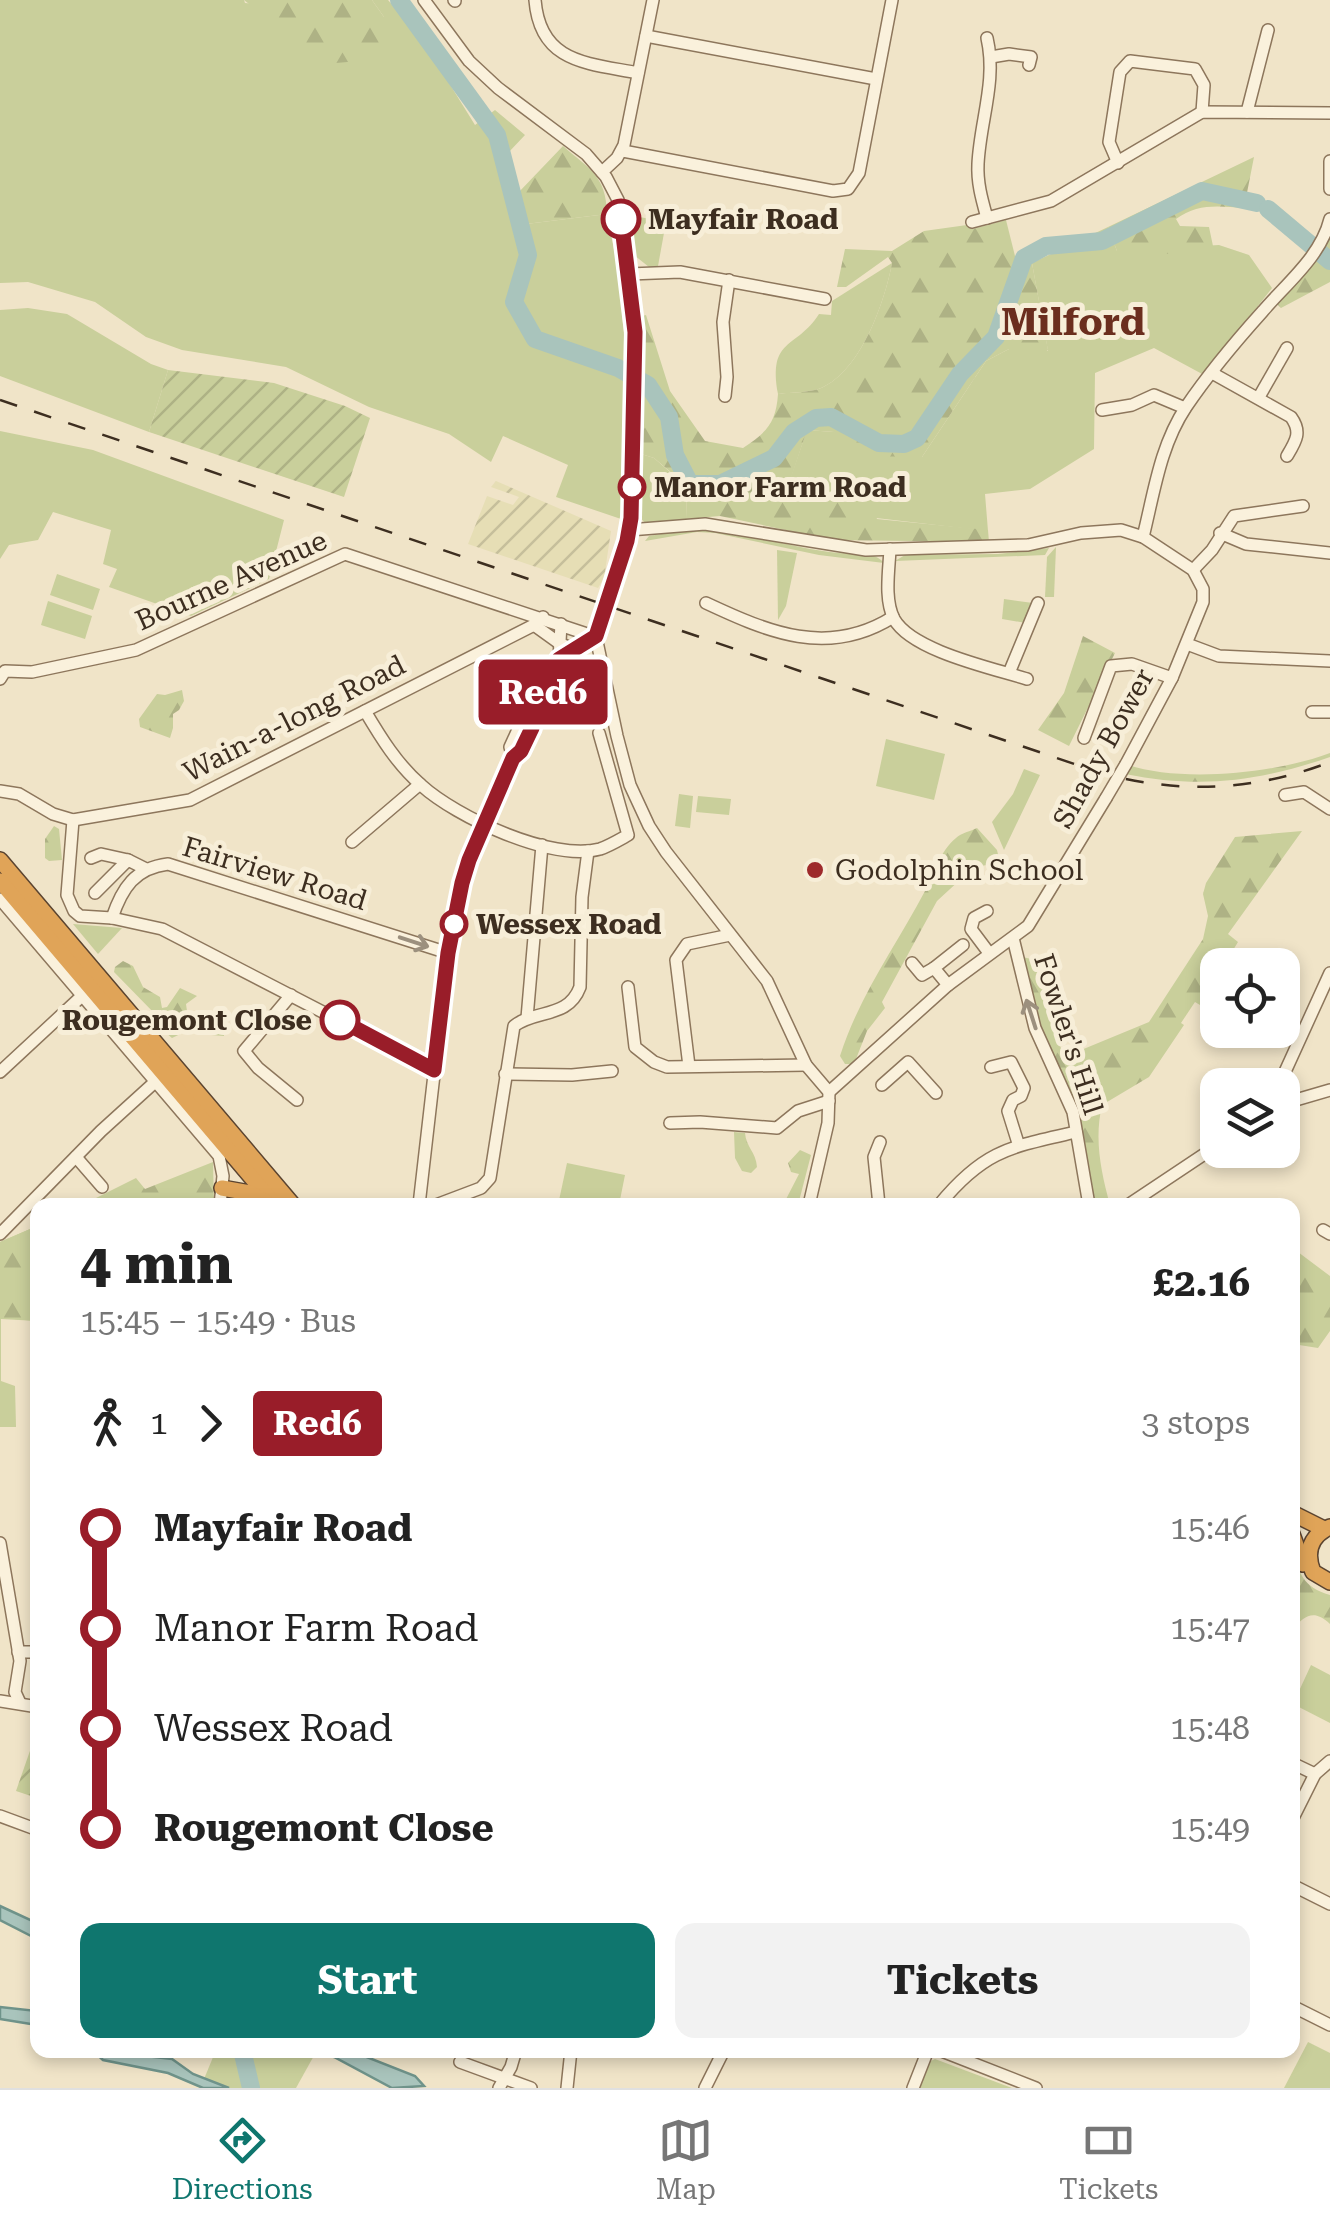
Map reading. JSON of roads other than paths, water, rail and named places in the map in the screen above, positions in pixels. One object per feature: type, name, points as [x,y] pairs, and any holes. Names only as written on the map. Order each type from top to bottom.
[{"type":"highway","points":[[0,860],[287,1198]]},
{"type":"highway","points":[[0,881],[266,1198]]},
{"type":"highway","points":[[221,1196],[256,1194],[262,1198]]},
{"type":"highway","points":[[1300,1517],[1327,1528],[1312,1540],[1308,1554]]},
{"type":"highway","points":[[1300,1542],[1314,1572],[1330,1585]]},
{"type":"highway","points":[[1300,1554],[1308,1576],[1318,1584],[1330,1585]]},
{"type":"street","points":[[424,0],[469,60],[498,88],[576,144],[602,172],[618,200],[630,274],[634,351],[630,530],[596,636],[630,784],[666,852],[767,981],[806,1065],[829,1096],[828,1123],[811,1198]]},
{"type":"street","points":[[535,0],[541,33],[561,53],[638,73]]},
{"type":"street","points":[[602,172],[623,150],[652,0]]},
{"type":"street","points":[[623,150],[841,192],[853,185],[860,173],[892,0]]},
{"type":"street","points":[[1247,112],[1268,30]]},
{"type":"street","points":[[646,36],[876,79]]},
{"type":"street","points":[[987,38],[991,81],[977,126],[978,179],[987,218]]},
{"type":"street","points":[[991,57],[1031,57],[1029,65]]},
{"type":"street","points":[[1118,163],[1108,142],[1120,72],[1130,61],[1195,70],[1204,85],[1202,112]]},
{"type":"street","points":[[972,222],[1051,201],[1202,112],[1330,114]]},
{"type":"street","points":[[1330,160],[1330,189]]},
{"type":"street","points":[[1143,537],[1162,459],[1185,408],[1308,260],[1326,236],[1330,219]]},
{"type":"street","points":[[630,274],[680,272],[825,298]]},
{"type":"street","points":[[725,396],[728,376],[723,322],[729,280]]},
{"type":"street","points":[[1259,397],[1287,354]]},
{"type":"street","points":[[1212,373],[1290,417],[1297,426],[1295,450]]},
{"type":"street","points":[[1102,410],[1125,412],[1154,395],[1185,408]]},
{"type":"street","points":[[630,530],[643,532],[705,524],[832,546],[890,549],[1028,545],[1121,530],[1143,537],[1194,570],[1234,516],[1303,506]]},
{"type":"street","points":[[1220,533],[1246,544],[1330,554]]},
{"type":"street","points":[[890,549],[888,595],[894,618],[912,639],[1027,679]]},
{"type":"street","name":"Bourne Avenue","points":[[0,679],[5,671],[32,672],[136,650],[345,554],[538,621],[596,636]]},
{"type":"street","name":"Shady Bower","points":[[670,1123],[777,1128],[829,1096],[948,985],[1013,938],[1034,917],[1126,764],[1172,678],[1203,602],[1203,589],[1194,570]]},
{"type":"street","points":[[1009,673],[1038,602]]},
{"type":"street","points":[[706,603],[787,636],[861,633],[894,618]]},
{"type":"street","points":[[538,621],[558,643],[573,649]]},
{"type":"street","name":"Wain-a-long Road","points":[[73,820],[190,800],[538,621]]},
{"type":"street","points":[[559,659],[561,624]]},
{"type":"street","points":[[420,1198],[448,953],[466,872],[559,659],[596,636]]},
{"type":"street","points":[[1186,644],[1218,656],[1330,660]]},
{"type":"street","points":[[1084,738],[1111,666],[1132,664],[1172,678]]},
{"type":"street","points":[[365,711],[390,750],[420,784],[460,814],[542,845],[588,851],[628,836],[599,733]]},
{"type":"street","points":[[1312,712],[1330,711]]},
{"type":"street","points":[[352,842],[420,784]]},
{"type":"street","points":[[0,790],[19,794],[53,814],[73,820],[67,895],[80,916],[112,918],[162,929],[434,1070]]},
{"type":"street","points":[[1285,795],[1304,792],[1330,810]]},
{"type":"street","points":[[527,1018],[542,845]]},
{"type":"street","points":[[455,1198],[476,1190],[490,1178],[514,1026],[527,1018],[564,1008],[576,997],[588,851]]},
{"type":"street","points":[[91,858],[101,854],[146,869]]},
{"type":"street","points":[[95,893],[128,860]]},
{"type":"street","name":"Fairview Road","points":[[112,918],[126,886],[146,869],[168,864],[448,953]]},
{"type":"street","points":[[0,899],[221,1160],[221,1196]]},
{"type":"street","points":[[988,911],[974,918],[971,929],[989,953]]},
{"type":"street","points":[[688,1066],[676,960],[686,944],[730,935]]},
{"type":"street","name":"Fowler's Hill","points":[[1013,938],[1035,1028],[1067,1094],[1088,1198]]},
{"type":"street","points":[[912,964],[922,974],[963,944]]},
{"type":"street","points":[[934,968],[948,985]]},
{"type":"street","points":[[1287,1068],[1330,973]]},
{"type":"street","points":[[628,987],[635,1047],[654,1062],[667,1067],[806,1065]]},
{"type":"street","points":[[0,1072],[83,995]]},
{"type":"street","points":[[292,995],[244,1051],[297,1100]]},
{"type":"street","points":[[877,1052],[896,1072]]},
{"type":"street","points":[[882,1085],[908,1062],[936,1093]]},
{"type":"street","points":[[991,1068],[1011,1062],[1024,1088],[1008,1111],[1018,1144]]},
{"type":"street","points":[[505,1074],[572,1076],[612,1071]]},
{"type":"street","points":[[36,1198],[155,1082]]},
{"type":"street","points":[[1300,1099],[1330,1090]]},
{"type":"street","points":[[946,1198],[993,1154],[1018,1144],[1076,1132]]},
{"type":"street","points":[[873,1148],[878,1198]]},
{"type":"street","points":[[1138,1198],[1200,1156]]},
{"type":"street","points":[[76,1157],[102,1187]]},
{"type":"street","points":[[0,1234],[30,1204]]},
{"type":"street","points":[[0,1543],[4,1590],[18,1652],[15,1692],[20,1703]]},
{"type":"street","points":[[18,1652],[30,1652]]},
{"type":"street","points":[[0,1701],[30,1705]]},
{"type":"street","points":[[1300,1804],[1315,1774],[1330,1761]]},
{"type":"street","points":[[1300,1767],[1315,1774]]},
{"type":"street","points":[[0,1816],[30,1827]]},
{"type":"street","points":[[1300,1889],[1330,1904]]},
{"type":"street","points":[[1300,2010],[1330,2025]]},
{"type":"street","points":[[502,2082],[512,2058]]},
{"type":"street","points":[[566,2088],[570,2058]]},
{"type":"street","points":[[705,2088],[720,2058]]},
{"type":"street","points":[[913,2088],[925,2058]]},
{"type":"street","points":[[959,2058],[1036,2088]]},
{"type":"street","points":[[460,2062],[502,2082],[531,2088]]},
{"type":"water","points":[[0,1906],[30,1920],[30,1935],[0,1920]]},
{"type":"water","points":[[0,2007],[30,2010],[30,2024],[0,2019]]},
{"type":"water","points":[[336,2058],[369,2058],[415,2076],[424,2086],[392,2088]]},
{"type":"water","points":[[172,2059],[193,2074],[229,2088],[203,2088],[168,2073],[103,2060]]},
{"type":"waterway","points":[[399,0],[497,135],[528,255],[514,302],[535,339],[618,368],[648,385],[669,417],[675,455],[690,484],[720,484],[774,458],[794,432],[816,418],[831,417],[879,443],[904,444],[917,438],[960,374],[996,337],[1024,258],[1046,246],[1102,241],[1202,191],[1257,203]]},
{"type":"waterway","points":[[1268,209],[1330,261]]},
{"type":"waterway","points":[[244,2058],[251,2088]]},
{"type":"railway","points":[[0,400],[1104,774],[1162,785],[1218,786],[1274,779],[1330,762]]},
{"type":"place","name":"Mayfair Road","points":[[621,219]]},
{"type":"place","name":"Manor Farm Road","points":[[632,487]]},
{"type":"place","name":"Godolphin School","points":[[815,870]]},
{"type":"place","name":"Wessex Road","points":[[454,924]]},
{"type":"place","name":"Rougemont Close","points":[[340,1020]]},
{"type":"district","name":"Milford","points":[[1073,322]]}]
